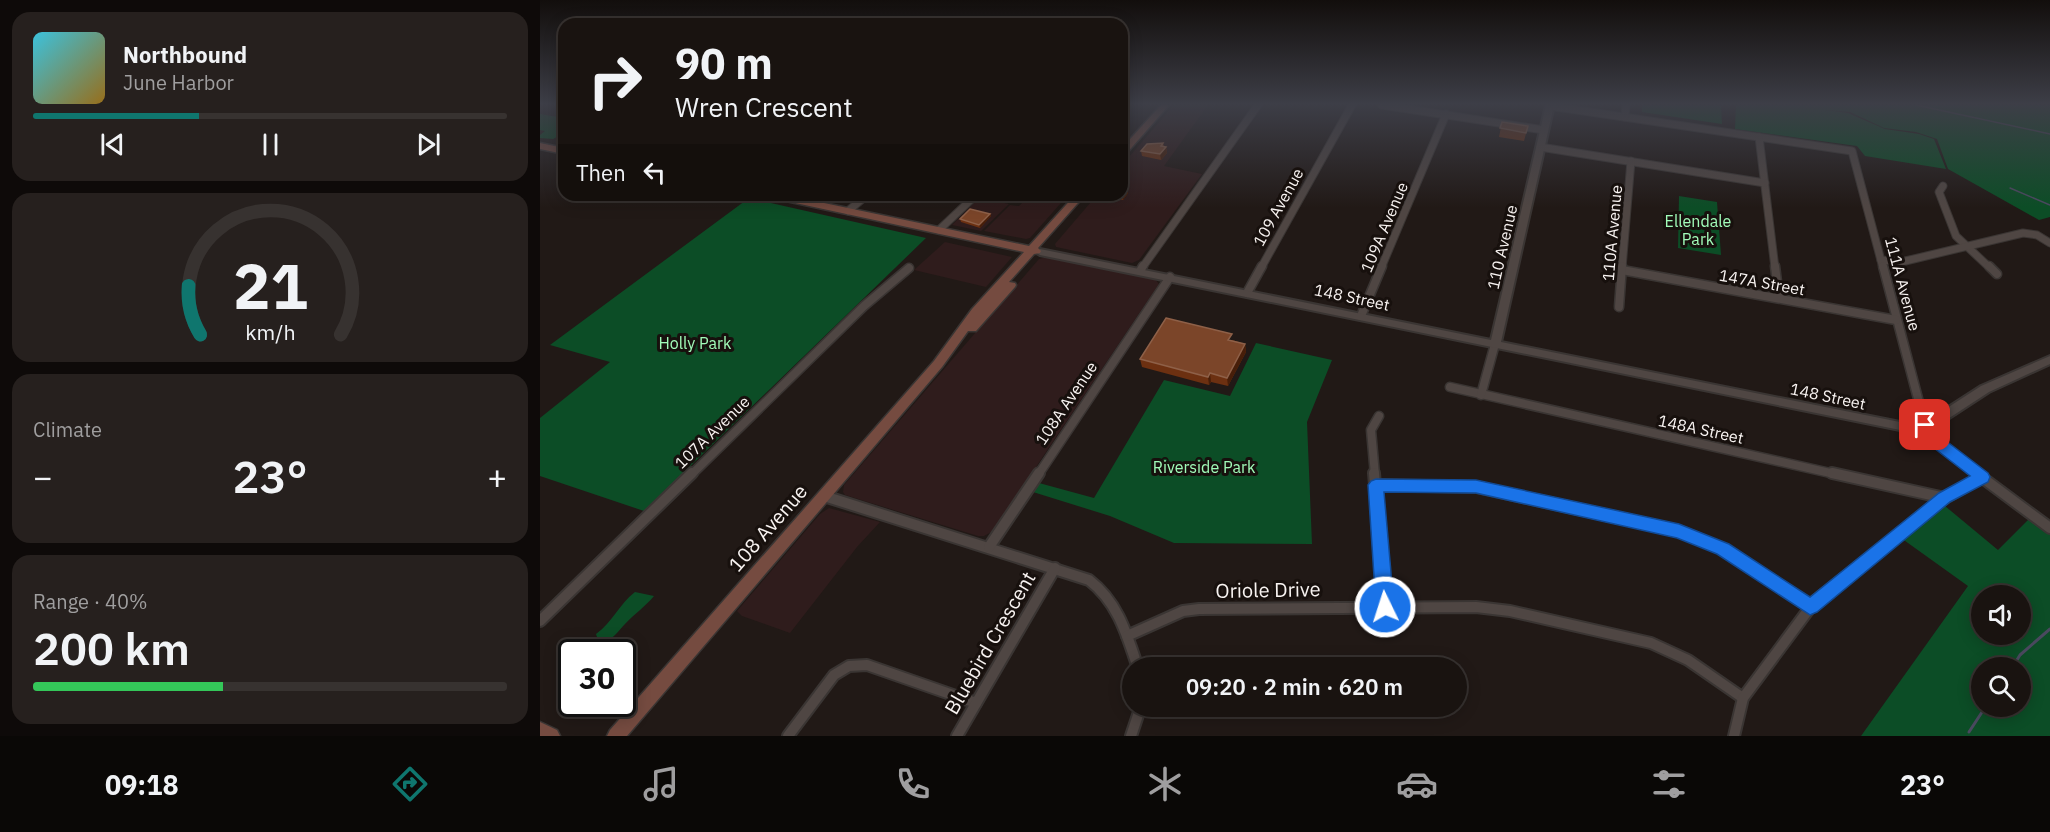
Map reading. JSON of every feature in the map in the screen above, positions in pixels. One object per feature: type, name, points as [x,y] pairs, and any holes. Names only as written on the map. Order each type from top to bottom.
[{"type":"main road","points":[[540,146],[558,150]]},
{"type":"main road","name":"148 Street","points":[[799,201],[1035,251]]},
{"type":"main road","name":"108 Avenue","points":[[1035,251],[1075,201]]},
{"type":"main road","name":"108 Avenue","points":[[616,736],[951,347],[976,312],[1083,201]]},
{"type":"main road","points":[[540,731],[551,736]]},
{"type":"street","points":[[1140,271],[1234,139]]},
{"type":"street","name":"109 Avenue","points":[[1247,293],[1333,139]]},
{"type":"street","name":"109A Avenue","points":[[1361,316],[1435,139]]},
{"type":"street","name":"110 Avenue","points":[[1481,395],[1495,344],[1542,139]]},
{"type":"street","points":[[1759,139],[1779,298]]},
{"type":"street","points":[[1775,139],[1852,151]]},
{"type":"street","points":[[1540,147],[1765,183]]},
{"type":"street","name":"111A Avenue","points":[[1852,151],[1925,425]]},
{"type":"street","name":"110A Avenue","points":[[1619,307],[1631,161]]},
{"type":"street","points":[[1943,186],[1939,192],[1953,230],[1967,247],[1997,274]]},
{"type":"street","points":[[848,212],[860,201]]},
{"type":"street","points":[[939,230],[970,201]]},
{"type":"street","points":[[1881,260],[1901,262],[2028,233],[2040,236],[2050,243]]},
{"type":"street","name":"148 Street","points":[[1035,251],[1884,424],[1905,427],[1925,425]]},
{"type":"street","name":"107A Avenue","points":[[540,621],[864,306],[909,268]]},
{"type":"street","name":"147A Street","points":[[1622,270],[1896,320]]},
{"type":"street","name":"108A Avenue","points":[[989,547],[1170,277]]},
{"type":"street","points":[[2050,360],[1984,389],[1933,423],[1925,425],[1940,444],[2050,528]]},
{"type":"street","name":"148A Street","points":[[1450,387],[1945,498]]},
{"type":"street","points":[[1379,416],[1371,430],[1385,607]]},
{"type":"street","points":[[1734,736],[1743,698],[1810,607],[1945,498],[1982,477]]},
{"type":"street","points":[[1376,485],[1476,487],[1679,531],[1723,549],[1810,607]]},
{"type":"street","points":[[824,496],[1079,576],[1100,587],[1111,602],[1134,657]]},
{"type":"street","name":"Bluebird Crescent","points":[[957,736],[1055,568]]},
{"type":"street","name":"Oriole Drive","points":[[1127,636],[1183,611],[1385,607],[1495,608],[1651,643],[1688,657],[1743,698]]},
{"type":"street","points":[[788,736],[834,675],[843,668],[855,664],[867,665],[976,703]]},
{"type":"street","points":[[1131,736],[1137,717]]},
{"type":"shaded area","points":[[1144,139],[1183,139],[1164,166],[1202,174],[1139,260],[1132,263],[1056,247],[1055,244],[1092,201],[1128,201],[1128,158]]},
{"type":"shaded area","points":[[976,201],[1009,204],[981,231],[952,225]]},
{"type":"shaded area","points":[[1024,201],[1063,201],[1030,238],[984,231],[1010,205],[1019,206]]},
{"type":"shaded area","points":[[945,242],[1012,257],[986,287],[914,270]]},
{"type":"shaded area","points":[[1047,257],[1154,278],[1159,284],[993,531],[984,536],[978,536],[845,495],[844,485],[1039,259]]},
{"type":"shaded area","points":[[829,508],[880,522],[857,547],[790,633],[742,616],[737,611],[820,514]]},
{"type":"green space","points":[[1809,139],[1934,139],[1946,169],[1865,156],[1857,146]]},
{"type":"green space","points":[[1937,139],[2050,139],[2050,217],[2039,220],[1948,169]]},
{"type":"green space","name":"Ellendale Park","points":[[1679,196],[1717,202],[1721,255],[1678,248]]},
{"type":"green space","name":"Holly Park","points":[[745,201],[762,201],[926,238],[644,511],[540,476],[540,418],[610,362],[550,345]]},
{"type":"green space","name":"Riverside Park","points":[[1256,343],[1332,360],[1307,422],[1312,544],[1174,543],[1110,516],[1033,492],[1039,483],[1094,498],[1164,380],[1230,396]]},
{"type":"green space","points":[[1945,506],[1998,550],[2030,518],[2050,533],[2050,736],[1861,736],[1968,586],[1901,538]]},
{"type":"green space","points":[[635,592],[654,596],[613,636],[608,639],[598,639],[596,634]]},
{"type":"building","points":[[1163,143],[1161,146],[1166,147],[1160,154],[1141,151],[1147,144]]},
{"type":"building","points":[[970,209],[990,214],[979,225],[960,219]]},
{"type":"building","points":[[1166,318],[1232,334],[1228,340],[1245,344],[1227,378],[1210,373],[1208,377],[1140,359]]},
{"type":"waterway","points":[[2010,188],[2050,205]]},
{"type":"waterway","points":[[2019,657],[2050,629]]},
{"type":"waterway","points":[[1969,732],[1979,717]]},
{"type":"route","points":[[1385,607],[1376,485],[1476,487],[1679,531],[1723,549],[1810,607],[1945,498],[1982,477],[1954,457],[1925,425]]}]
